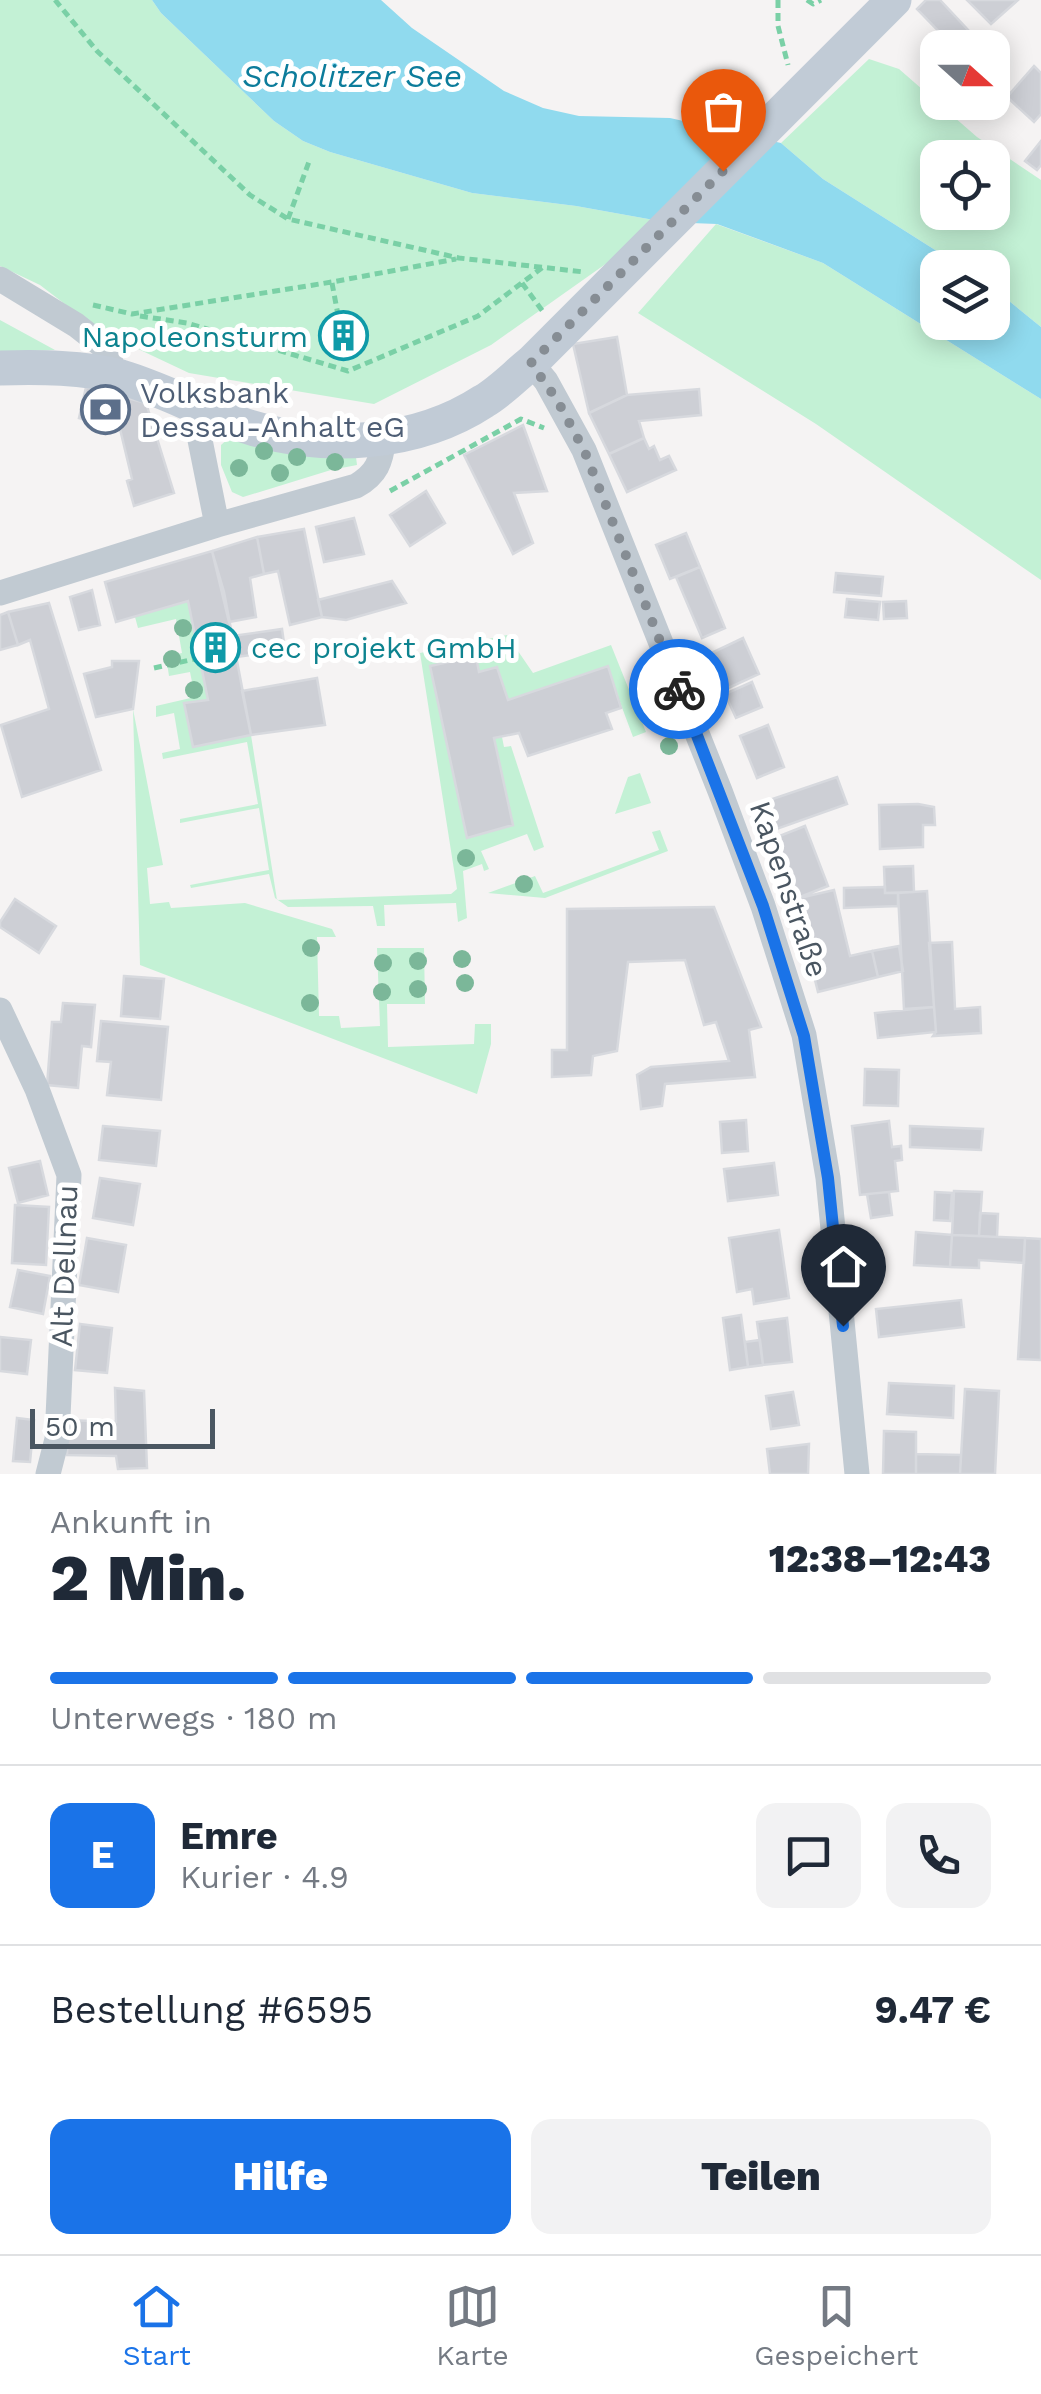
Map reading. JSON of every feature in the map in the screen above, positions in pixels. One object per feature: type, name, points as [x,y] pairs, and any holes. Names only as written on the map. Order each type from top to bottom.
[{"type":"street","points":[[0,368],[74,370],[117,376],[253,429],[294,436],[358,441],[441,424],[484,401],[531,363],[894,0]]},
{"type":"street","points":[[0,279],[76,324],[104,347],[117,376]]},
{"type":"street","name":"Kapenstraße","points":[[531,363],[584,450],[720,791],[763,906],[804,1036],[828,1178],[858,1474]]},
{"type":"street","points":[[200,410],[200,440],[217,525]]},
{"type":"street","points":[[0,593],[356,486],[373,476],[382,461],[384,438]]},
{"type":"street","name":"Alt Dellnau","points":[[0,1010],[69,1175],[57,1439],[48,1474]]},
{"type":"path","points":[[55,0],[97,50],[250,195],[288,219],[459,258],[618,277]]},
{"type":"path","points":[[778,0],[786,108]]},
{"type":"path","points":[[806,0],[813,4],[820,0]]},
{"type":"path","points":[[288,219],[310,159]]},
{"type":"path","points":[[132,314],[459,258]]},
{"type":"path","points":[[94,305],[187,323],[348,372],[478,316],[545,266]]},
{"type":"path","points":[[332,282],[338,314]]},
{"type":"path","points":[[154,668],[200,658]]},
{"type":"green space","points":[[0,0],[152,0],[274,121],[303,141],[472,193],[665,222],[491,345],[374,404],[189,373],[100,331],[40,285],[0,266]]},
{"type":"green space","points":[[869,59],[899,69],[920,87],[920,120],[958,120],[981,140],[920,140],[920,230],[1010,230],[1010,159],[1041,180],[1041,327],[1010,302],[1010,250],[935,250],[823,179],[781,143]]},
{"type":"green space","points":[[716,224],[823,263],[920,324],[920,340],[946,340],[1041,399],[1041,580],[816,424],[638,313]]},
{"type":"green space","points":[[0,320],[55,350],[0,352]]},
{"type":"green space","points":[[230,437],[356,457],[357,465],[243,497],[232,492],[221,465],[221,445]]},
{"type":"green space","points":[[188,601],[208,700],[184,704],[193,746],[251,735],[277,899],[269,874],[191,888],[190,885],[269,870],[259,808],[180,823],[180,819],[258,804],[247,742],[163,759],[162,753],[180,749],[174,713],[156,717],[156,706],[195,697],[190,672],[169,676],[166,656],[182,653],[176,619],[138,628],[135,617]]},
{"type":"green space","points":[[507,635],[533,673],[611,645],[646,732],[633,737],[607,667],[508,700],[497,668],[479,672],[476,656],[430,666],[467,837],[513,824],[494,738],[502,737],[504,747],[511,746],[544,847],[534,851],[527,834],[481,851],[489,869],[484,871],[482,864],[463,871],[467,918],[458,922],[456,903],[384,905],[385,926],[377,926],[373,906],[288,907],[278,900],[451,894],[457,889],[420,653]]},
{"type":"green space","points":[[133,709],[163,865],[147,868],[150,904],[169,902],[171,908],[245,903],[332,929],[336,937],[317,937],[319,1016],[339,1016],[341,1028],[380,1026],[377,948],[424,948],[425,1004],[387,1004],[388,1047],[474,1044],[475,1024],[491,1024],[491,1044],[477,1094],[140,965]]},
{"type":"green space","points":[[640,773],[651,803],[615,814],[628,777]]},
{"type":"green space","points":[[660,830],[668,851],[545,898],[488,893],[535,876],[543,893],[659,850],[652,832]]},
{"type":"water","name":"Scholitzer See","points":[[152,0],[381,0],[412,28],[504,91],[543,108],[579,116],[670,118],[781,143],[823,179],[935,250],[920,250],[920,324],[823,263],[717,224],[665,222],[472,193],[303,141],[274,121]]},
{"type":"water","name":"Scholitzer See","points":[[1010,302],[1041,327],[1041,399],[946,340],[1010,340]]},
{"type":"building","points":[[926,0],[940,0],[968,30],[937,30],[917,9]]},
{"type":"building","points":[[967,0],[1018,0],[991,24]]},
{"type":"building","points":[[1034,66],[1041,73],[1041,114],[1034,122],[1010,100],[1010,94]]},
{"type":"building","points":[[1041,141],[1041,165],[1037,170],[1025,161]]},
{"type":"building","name":"Napoleonsturm","points":[[343,315],[358,322],[365,337],[358,352],[343,359],[328,352],[321,337],[328,322]]},
{"type":"building","points":[[617,337],[627,395],[589,413],[573,344]]},
{"type":"building","points":[[86,387],[146,403],[174,493],[134,506],[120,429],[79,418]]},
{"type":"building","points":[[699,389],[701,415],[639,421],[644,438],[609,454],[589,413],[627,395]]},
{"type":"building","points":[[523,425],[547,491],[514,493],[533,543],[513,554],[464,455]]},
{"type":"building","points":[[644,438],[649,449],[654,446],[660,460],[669,456],[676,470],[627,492],[609,454]]},
{"type":"building","points":[[426,491],[445,523],[410,546],[390,515]]},
{"type":"building","points":[[354,518],[364,554],[324,562],[316,527]]},
{"type":"building","points":[[304,529],[322,617],[290,625],[278,571],[264,574],[257,537]]},
{"type":"building","points":[[686,533],[700,567],[670,579],[656,545]]},
{"type":"building","points":[[257,537],[264,574],[250,578],[256,617],[229,622],[212,551]]},
{"type":"building","name":"cec projekt GmbH","points":[[212,551],[224,592],[251,735],[193,747],[184,703],[208,700],[188,601],[116,622],[105,582]]},
{"type":"building","points":[[700,567],[725,628],[702,638],[676,577]]},
{"type":"building","points":[[836,573],[883,577],[881,596],[834,592]]},
{"type":"building","points":[[392,581],[406,603],[346,620],[322,617],[318,600]]},
{"type":"building","points":[[92,590],[100,625],[79,630],[70,597]]},
{"type":"building","points":[[847,599],[880,602],[878,620],[845,617]]},
{"type":"building","points":[[906,601],[907,618],[884,619],[883,602]]},
{"type":"building","points":[[49,603],[101,770],[22,797],[1,725],[49,709],[30,640],[18,645],[8,612]]},
{"type":"building","points":[[8,612],[18,645],[0,650],[0,615]]},
{"type":"building","points":[[282,629],[285,650],[236,657],[232,636]]},
{"type":"building","points":[[743,638],[759,674],[724,690],[707,655]]},
{"type":"building","points":[[476,656],[479,672],[497,667],[508,700],[608,666],[621,708],[606,713],[612,729],[528,756],[519,733],[494,738],[513,825],[467,838],[430,666]]},
{"type":"building","points":[[112,661],[139,661],[133,709],[96,717],[84,674],[112,667]]},
{"type":"building","points":[[317,678],[325,725],[251,735],[242,691]]},
{"type":"building","points":[[752,682],[762,707],[736,718],[725,694]]},
{"type":"building","points":[[768,725],[784,767],[757,778],[740,736]]},
{"type":"building","points":[[837,777],[847,804],[771,831],[761,803]]},
{"type":"building","points":[[879,805],[934,807],[935,825],[923,825],[923,847],[880,849]]},
{"type":"building","points":[[805,826],[828,886],[795,899],[772,839]]},
{"type":"building","points":[[913,866],[914,892],[885,893],[884,867]]},
{"type":"building","points":[[885,887],[885,893],[898,893],[898,906],[844,908],[844,888]]},
{"type":"building","points":[[834,890],[850,956],[872,951],[878,977],[818,992],[795,899]]},
{"type":"building","points":[[927,891],[934,1007],[904,1009],[898,893]]},
{"type":"building","points":[[15,899],[56,926],[39,953],[0,927]]},
{"type":"building","points":[[714,907],[761,1027],[749,1030],[755,1077],[665,1084],[662,1106],[641,1109],[637,1075],[651,1067],[729,1061],[716,1022],[704,1025],[685,960],[628,962],[617,1051],[593,1056],[591,1075],[552,1077],[552,1050],[567,1050],[567,909]]},
{"type":"building","points":[[952,942],[955,1009],[980,1007],[981,1033],[933,1036],[936,1032],[929,943]]},
{"type":"building","points":[[899,946],[903,971],[878,977],[872,951]]},
{"type":"building","points":[[124,976],[164,979],[160,1019],[121,1016]]},
{"type":"building","points":[[63,1003],[95,1005],[91,1047],[82,1046],[78,1088],[47,1085],[52,1022],[61,1022]]},
{"type":"building","points":[[934,1007],[936,1032],[878,1038],[875,1013]]},
{"type":"building","points":[[101,1021],[168,1027],[161,1100],[107,1095],[111,1062],[97,1061]]},
{"type":"building","points":[[865,1069],[899,1070],[898,1106],[864,1105]]},
{"type":"building","points":[[746,1120],[748,1151],[722,1153],[720,1122]]},
{"type":"building","points":[[889,1121],[892,1147],[901,1146],[902,1160],[895,1161],[898,1191],[860,1195],[852,1126]]},
{"type":"building","points":[[103,1126],[160,1131],[156,1166],[99,1160]]},
{"type":"building","points":[[910,1126],[983,1129],[981,1150],[910,1147]]},
{"type":"building","points":[[40,1161],[48,1195],[18,1203],[9,1168]]},
{"type":"building","points":[[774,1163],[778,1195],[728,1201],[724,1169]]},
{"type":"building","points":[[100,1178],[140,1184],[133,1225],[93,1218]]},
{"type":"building","points":[[954,1191],[982,1192],[979,1236],[952,1235]]},
{"type":"building","points":[[889,1192],[892,1215],[871,1218],[867,1194]]},
{"type":"building","points":[[935,1192],[952,1193],[950,1221],[934,1220]]},
{"type":"building","points":[[15,1205],[49,1207],[46,1265],[12,1263]]},
{"type":"building","points":[[980,1213],[998,1214],[997,1237],[979,1236]]},
{"type":"building","points":[[779,1230],[789,1298],[754,1304],[752,1289],[737,1292],[729,1238]]},
{"type":"building","points":[[916,1232],[952,1235],[950,1267],[914,1265]]},
{"type":"building","points":[[952,1235],[1025,1238],[1024,1263],[979,1260],[979,1268],[950,1267]]},
{"type":"building","points":[[87,1238],[126,1245],[118,1292],[79,1285]]},
{"type":"building","points":[[1025,1238],[1041,1239],[1041,1360],[1018,1359]]},
{"type":"building","points":[[18,1270],[50,1276],[43,1314],[10,1307]]},
{"type":"building","points":[[961,1300],[964,1327],[879,1337],[876,1309]]},
{"type":"building","points":[[741,1315],[748,1367],[730,1370],[723,1318]]},
{"type":"building","points":[[787,1318],[792,1362],[763,1365],[757,1322]]},
{"type":"building","points":[[80,1324],[112,1328],[107,1373],[75,1370]]},
{"type":"building","points":[[0,1337],[31,1340],[27,1374],[0,1371]]},
{"type":"building","points":[[760,1340],[763,1365],[748,1367],[745,1342]]},
{"type":"building","points":[[889,1383],[954,1386],[953,1418],[887,1414]]},
{"type":"building","points":[[115,1388],[144,1391],[147,1468],[118,1469],[116,1456],[67,1455],[68,1420],[116,1422]]},
{"type":"building","points":[[965,1389],[999,1391],[995,1474],[960,1474]]},
{"type":"building","points":[[793,1392],[799,1425],[771,1429],[766,1396]]},
{"type":"building","points":[[17,1418],[34,1420],[30,1462],[13,1461]]},
{"type":"building","points":[[884,1431],[916,1432],[916,1474],[883,1474]]},
{"type":"building","points":[[809,1444],[808,1474],[770,1474],[767,1449]]},
{"type":"building","points":[[916,1454],[961,1455],[960,1474],[916,1474]]},
{"type":"way so far","points":[[679,689],[584,450],[546,381],[531,363],[723,171]]},
{"type":"place","name":"Napoleonsturm","points":[[343,336]]},
{"type":"place","name":"Volksbank Dessau-Anhalt eG","points":[[105,409]]},
{"type":"place","name":"cec projekt GmbH","points":[[216,647]]},
{"type":"route","points":[[679,689],[763,906],[804,1036],[828,1178],[843,1326]]}]
